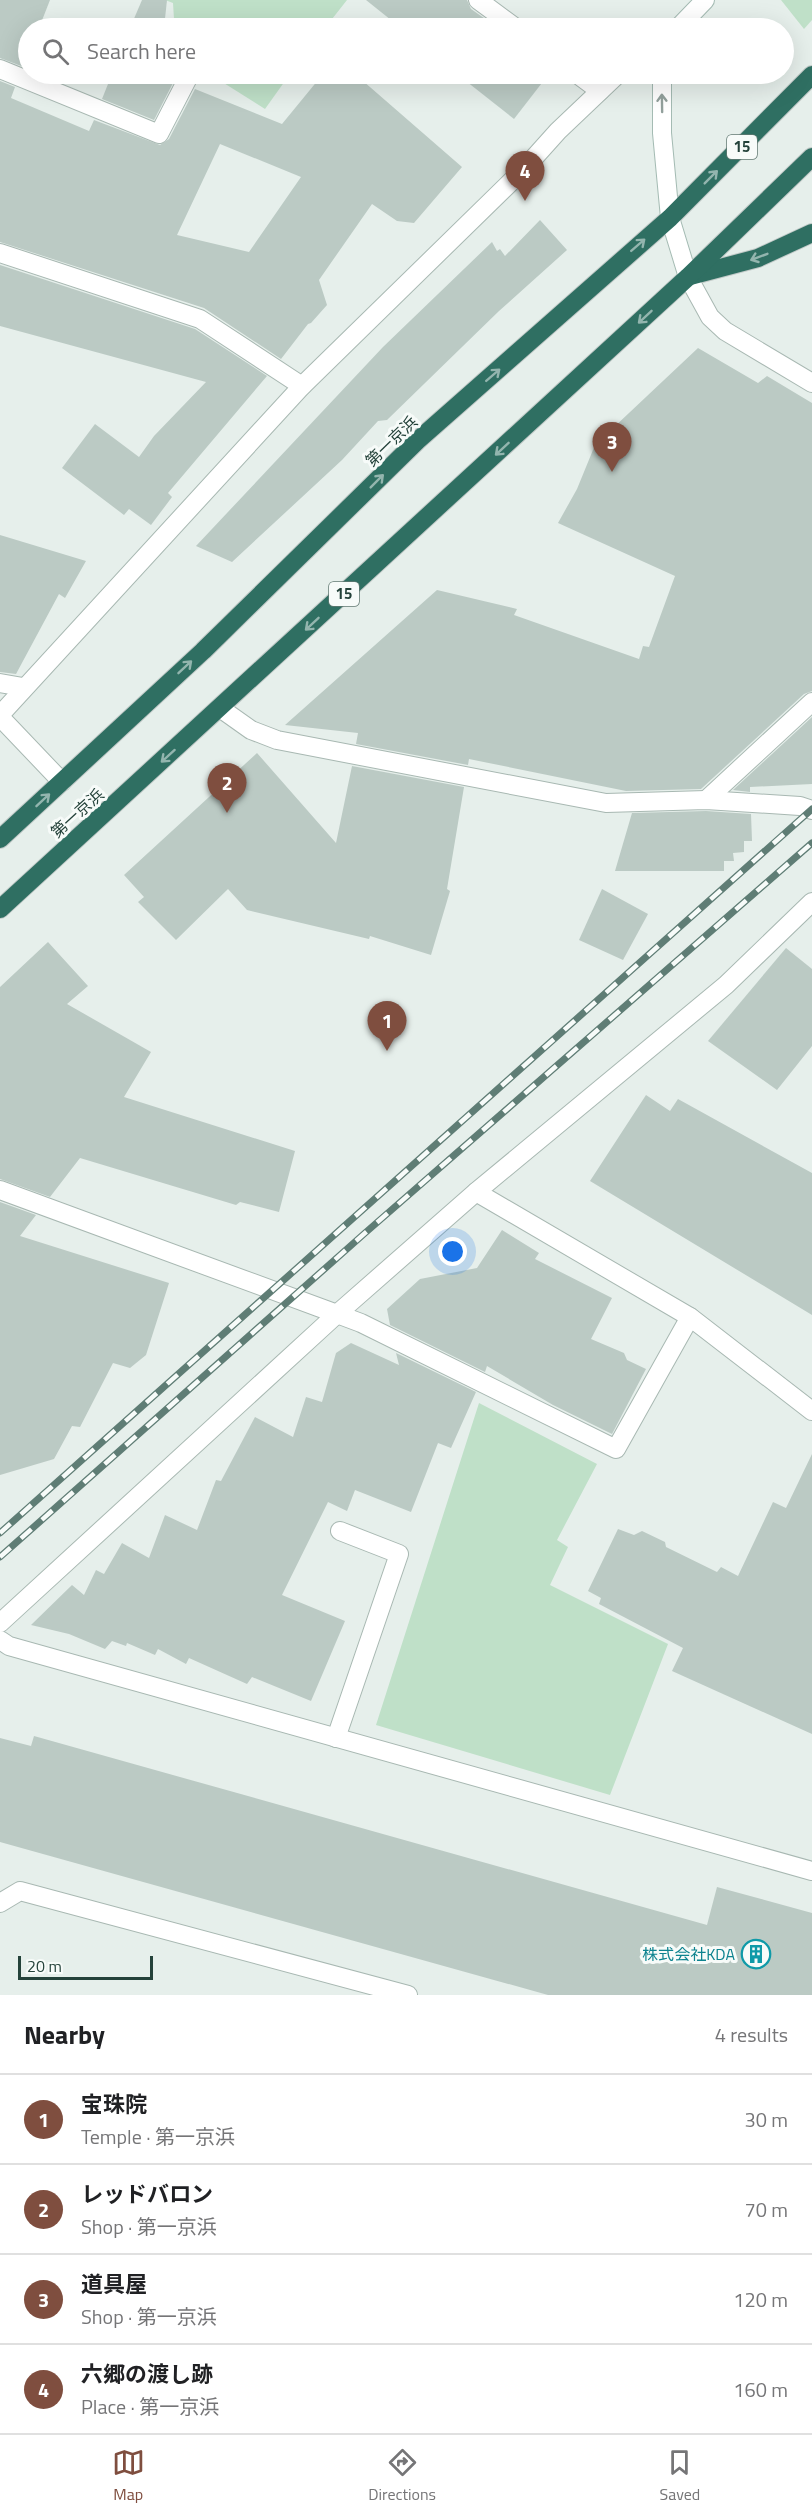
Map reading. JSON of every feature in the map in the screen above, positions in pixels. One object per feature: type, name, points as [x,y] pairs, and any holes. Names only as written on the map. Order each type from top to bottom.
[{"type":"highway","name":"第一京浜","points":[[0,839],[220,634],[417,441],[670,218],[812,75]]},
{"type":"highway","name":"第一京浜","points":[[0,909],[688,277],[812,157]]},
{"type":"highway","points":[[688,277],[758,258],[812,233]]},
{"type":"street","points":[[478,0],[502,18]]},
{"type":"street","points":[[687,18],[705,0]]},
{"type":"street","points":[[0,69],[18,76]]},
{"type":"street","points":[[37,84],[159,134],[185,84]]},
{"type":"street","points":[[591,84],[600,91]]},
{"type":"street","points":[[62,782],[0,716],[23,687],[302,386],[607,84]]},
{"type":"street","points":[[662,84],[662,133],[670,218],[688,277],[710,317],[724,331],[812,383]]},
{"type":"street","points":[[0,253],[200,319],[302,386]]},
{"type":"street","points":[[0,682],[23,687]]},
{"type":"street","points":[[706,800],[812,702]]},
{"type":"street","points":[[220,708],[251,730],[277,740],[606,803],[706,800],[800,806],[812,810]]},
{"type":"street","points":[[0,1623],[338,1314],[476,1192],[726,985],[812,902]]},
{"type":"street","points":[[0,1190],[361,1323],[616,1449],[690,1317]]},
{"type":"street","points":[[476,1192],[690,1317],[812,1411]]},
{"type":"street","points":[[336,1738],[399,1554],[340,1531]]},
{"type":"street","points":[[0,1640],[9,1646],[812,1871]]},
{"type":"street","points":[[0,1903],[20,1891],[408,1995]]},
{"type":"green space","points":[[165,0],[347,0],[333,18],[174,18],[173,3]]},
{"type":"green space","points":[[781,0],[812,0],[812,20],[804,29]]},
{"type":"green space","points":[[225,84],[283,84],[265,109]]},
{"type":"green space","points":[[479,1403],[597,1464],[557,1540],[568,1547],[550,1585],[668,1644],[610,1795],[376,1725]]},
{"type":"building","points":[[0,0],[50,0],[43,18],[18,18],[18,65],[0,58]]},
{"type":"building","points":[[142,0],[167,0],[165,18],[134,18]]},
{"type":"building","points":[[366,0],[467,0],[471,9],[484,18],[388,18]]},
{"type":"building","points":[[0,81],[15,87],[11,98],[89,131],[94,120],[160,145],[169,139],[195,89],[282,124],[315,84],[367,84],[462,167],[414,223],[397,221],[372,204],[319,280],[327,305],[308,324],[281,359],[204,308],[0,242]],"holes":[[[220,144],[301,177],[249,252],[177,235]]]},
{"type":"building","points":[[108,84],[172,84],[154,120],[102,99]]},
{"type":"building","points":[[470,84],[541,84],[514,119]]},
{"type":"building","points":[[540,220],[567,250],[499,311],[387,420],[378,421],[342,460],[232,562],[196,546],[383,347],[492,242],[497,251],[500,249],[505,256]]},
{"type":"building","points":[[0,265],[195,329],[267,376],[168,493],[172,497],[151,525],[129,509],[124,515],[62,468],[95,424],[139,457],[154,436],[206,382],[0,326]]},
{"type":"building","points":[[698,348],[758,383],[767,376],[812,403],[812,691],[804,694],[701,789],[626,791],[469,759],[468,765],[356,744],[358,733],[285,725],[437,590],[517,609],[514,615],[639,659],[643,646],[649,647],[675,576],[558,523],[577,489],[595,445]]},
{"type":"building","points":[[0,535],[86,561],[65,598],[59,594],[16,674],[0,672]]},
{"type":"building","points":[[812,717],[812,784],[750,787],[750,792],[733,790]]},
{"type":"building","points":[[257,753],[336,843],[352,766],[464,787],[447,889],[450,891],[431,955],[370,936],[369,939],[247,910],[228,889],[176,940],[138,902],[144,897],[124,875]]},
{"type":"building","points":[[706,811],[751,814],[752,841],[744,841],[744,852],[733,853],[734,861],[724,861],[724,871],[615,871],[632,813]]},
{"type":"building","points":[[602,889],[648,914],[623,960],[579,940]]},
{"type":"building","points":[[48,942],[88,986],[67,1004],[151,1052],[124,1097],[295,1151],[279,1212],[240,1202],[236,1205],[80,1158],[50,1197],[0,1179],[0,987]]},
{"type":"building","points":[[786,948],[812,969],[812,1046],[777,1090],[708,1041]]},
{"type":"building","points":[[646,1095],[670,1111],[678,1099],[812,1173],[812,1315],[590,1181]]},
{"type":"building","points":[[0,1202],[36,1215],[20,1236],[169,1283],[146,1355],[130,1368],[113,1363],[80,1427],[72,1426],[54,1459],[0,1475]]},
{"type":"building","points":[[502,1230],[539,1253],[535,1259],[612,1298],[591,1339],[624,1353],[627,1360],[646,1369],[612,1434],[553,1405],[487,1366],[485,1372],[390,1325],[387,1309],[420,1279],[477,1268]]},
{"type":"building","points":[[351,1343],[399,1365],[396,1353],[476,1392],[451,1448],[438,1443],[411,1512],[355,1490],[347,1511],[328,1502],[282,1595],[345,1621],[311,1701],[252,1677],[247,1684],[189,1658],[186,1664],[158,1649],[155,1655],[127,1643],[126,1646],[112,1641],[105,1649],[69,1634],[31,1625],[72,1585],[84,1595],[96,1570],[104,1574],[122,1543],[149,1558],[165,1515],[197,1530],[216,1480],[221,1481],[255,1417],[293,1437],[306,1397],[322,1402],[336,1353]]},
{"type":"building","points":[[812,1454],[812,1734],[672,1671],[683,1648],[599,1604],[601,1598],[588,1591],[618,1529],[634,1535],[642,1531],[665,1542],[666,1547],[717,1572],[721,1567],[738,1576],[773,1502],[786,1508]]},
{"type":"building","points":[[34,1736],[707,1925],[717,1887],[812,1913],[812,1995],[548,1995],[0,1842],[0,1738],[31,1746]]},
{"type":"railway","points":[[0,1533],[812,809]]},
{"type":"railway","points":[[0,1557],[365,1233],[812,843]]},
{"type":"place","name":"六郷の渡し跡","points":[[525,201]]},
{"type":"place","name":"道具屋","points":[[612,472]]},
{"type":"place","name":"レッドバロン","points":[[227,813]]},
{"type":"place","name":"宝珠院","points":[[387,1051]]},
{"type":"place","name":"株式会社KDA","points":[[756,1954]]}]
